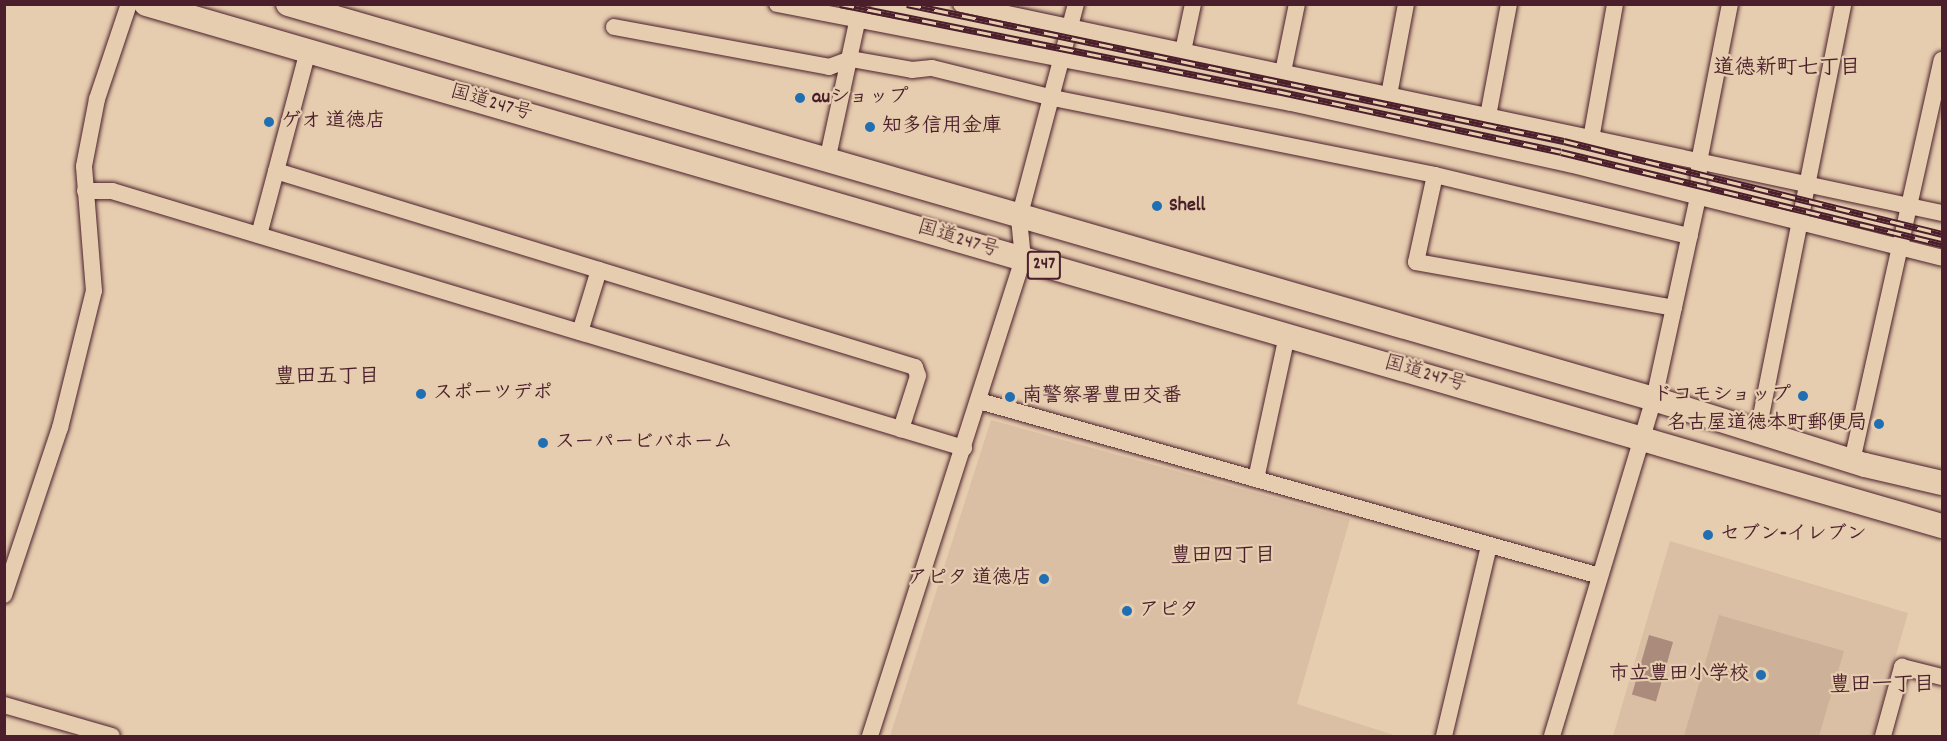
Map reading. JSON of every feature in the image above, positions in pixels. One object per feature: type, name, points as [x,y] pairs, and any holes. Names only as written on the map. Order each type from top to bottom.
[{"type":"highway","name":"国道247号","points":[[146,4],[1287,336],[1941,522]]},
{"type":"highway","name":"国道247号","points":[[288,4],[1019,218],[1654,399],[1852,460],[1942,483]]},
{"type":"street","points":[[4,595],[60,428],[94,291],[84,166],[97,99],[129,4]]},
{"type":"street","points":[[777,4],[860,13],[1064,60],[1303,106],[1800,221],[1942,258]]},
{"type":"street","points":[[870,736],[1023,259],[1019,218],[1064,60],[1076,4]]},
{"type":"street","points":[[1183,51],[1192,4]]},
{"type":"street","points":[[1284,72],[1297,4]]},
{"type":"street","points":[[1389,95],[1406,4]]},
{"type":"street","points":[[1488,116],[1509,4]]},
{"type":"street","points":[[1591,139],[1616,4]]},
{"type":"street","points":[[1552,736],[1640,436],[1654,399],[1698,197],[1699,162],[1730,4]]},
{"type":"street","points":[[1758,431],[1809,186],[1843,4]]},
{"type":"street","points":[[962,5],[1942,213]]},
{"type":"street","points":[[827,161],[860,13]]},
{"type":"street","points":[[614,27],[829,67],[851,59],[912,70],[932,68],[1053,98],[1435,175],[1690,236]]},
{"type":"street","points":[[259,235],[308,51]]},
{"type":"street","points":[[1852,460],[1899,247],[1912,208],[1942,60]]},
{"type":"street","points":[[276,171],[915,367],[918,376],[901,429]]},
{"type":"street","points":[[1435,175],[1416,262],[1674,308]]},
{"type":"street","points":[[86,191],[112,190],[964,448]]},
{"type":"street","points":[[580,332],[599,270]]},
{"type":"street","points":[[1256,480],[1287,336]]},
{"type":"street","points":[[979,402],[1600,576]]},
{"type":"street","points":[[1444,736],[1489,545]]},
{"type":"street","points":[[1883,736],[1902,667],[1942,678]]},
{"type":"street","points":[[4,705],[112,736]]},
{"type":"shaded area","name":"アピタ","points":[[991,420],[1350,519],[1297,704],[1397,736],[890,736]]},
{"type":"shaded area","name":"市立豊田小学校","points":[[1670,541],[1908,613],[1873,736],[1613,736]]},
{"type":"shaded area","points":[[1719,615],[1844,651],[1819,736],[1684,736]]},
{"type":"shaded area","points":[[1649,635],[1673,642],[1656,701],[1632,695]]},
{"type":"railway","points":[[840,4],[1277,91],[1561,152],[1942,244]]},
{"type":"railway","points":[[907,4],[1564,141],[1942,234]]},
{"type":"place","name":"auショップ","points":[[800,98]]},
{"type":"place","name":"ゲオ 道徳店","points":[[269,122]]},
{"type":"place","name":"知多信用金庫","points":[[870,127]]},
{"type":"place","name":"Shell","points":[[1157,206]]},
{"type":"place","name":"スポーツデポ","points":[[421,394]]},
{"type":"place","name":"ドコモショップ","points":[[1803,396]]},
{"type":"place","name":"南警察署豊田交番","points":[[1010,397]]},
{"type":"place","name":"名古屋道徳本町郵便局","points":[[1879,424]]},
{"type":"place","name":"スーパービバホーム","points":[[543,443]]},
{"type":"place","name":"セブン-イレブン","points":[[1708,535]]},
{"type":"place","name":"アピタ 道徳店","points":[[1044,579]]},
{"type":"place","name":"アピタ","points":[[1127,611]]},
{"type":"place","name":"市立豊田小学校","points":[[1761,675]]},
{"type":"district","name":"道徳新町七丁目","points":[[1787,69]]},
{"type":"district","name":"豊田五丁目","points":[[327,378]]},
{"type":"district","name":"豊田四丁目","points":[[1223,557]]},
{"type":"district","name":"豊田一丁目","points":[[1882,686]]}]
